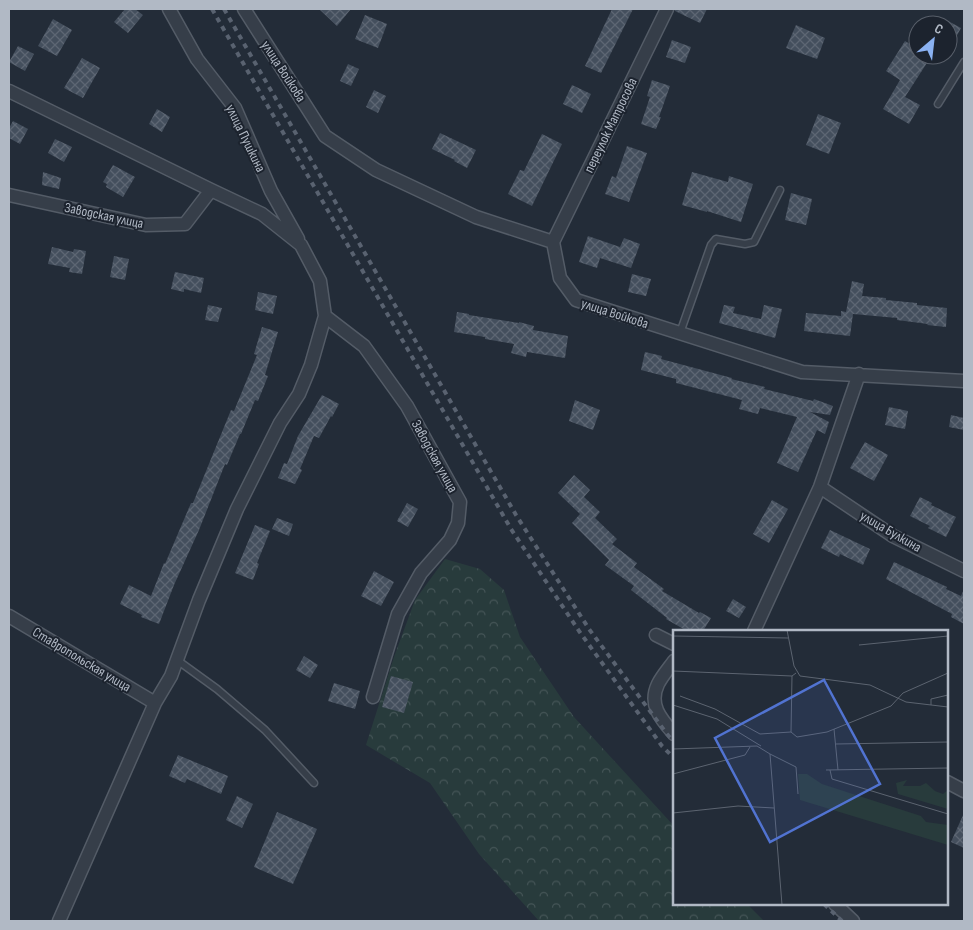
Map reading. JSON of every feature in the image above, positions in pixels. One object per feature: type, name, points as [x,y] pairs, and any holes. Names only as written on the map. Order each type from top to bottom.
[{"type":"street","name":"улица Пушкина","points":[[169,9],[197,58],[235,108],[271,191],[301,245]]},
{"type":"street","name":"улица Войкова","points":[[244,9],[325,136],[376,170],[409,186],[476,217],[553,242],[560,278],[576,300],[802,372],[964,381]]},
{"type":"street","name":"переулок Матросова","points":[[553,242],[666,9]]},
{"type":"street","points":[[9,91],[262,214],[301,245],[320,281],[325,316],[299,394],[280,424],[237,509],[199,600],[171,676],[155,702],[59,921]]},
{"type":"street","name":"Заводская улица","points":[[9,195],[146,225],[185,224],[210,190]]},
{"type":"street","name":"Заводская улица","points":[[325,316],[364,346],[407,406],[460,502],[458,524],[450,540],[421,573],[398,614],[373,697]]},
{"type":"street","points":[[754,630],[820,487],[859,374]]},
{"type":"street","name":"улица Булкина","points":[[820,487],[893,536],[964,570]]},
{"type":"street","name":"Ставропольская улица","points":[[9,616],[155,702]]},
{"type":"street","points":[[656,635],[673,644]]},
{"type":"street","points":[[673,662],[657,685],[653,702],[661,720],[673,733]]},
{"type":"street","points":[[948,783],[964,791]]},
{"type":"street","points":[[836,905],[853,921]]},
{"type":"lane","points":[[938,104],[964,62]]},
{"type":"lane","points":[[680,333],[710,245],[716,239],[744,244],[754,242],[780,190]]},
{"type":"lane","points":[[177,660],[217,689],[265,730],[314,783]]},
{"type":"green space","points":[[445,559],[480,569],[504,590],[520,637],[574,717],[673,825],[673,905],[748,905],[764,921],[539,921],[479,854],[430,783],[366,745],[394,657],[415,600]]},
{"type":"building","points":[[125,9],[135,9],[143,15],[128,33],[114,22]]},
{"type":"building","points":[[319,9],[351,9],[337,26]]},
{"type":"building","points":[[612,9],[633,9],[601,73],[585,66]]},
{"type":"building","points":[[675,9],[707,9],[700,23],[675,11]]},
{"type":"building","points":[[365,15],[387,24],[378,48],[355,39]]},
{"type":"building","points":[[53,19],[72,30],[57,56],[38,46]]},
{"type":"building","points":[[796,25],[825,38],[817,59],[786,48]]},
{"type":"building","points":[[672,40],[691,47],[685,63],[666,57]]},
{"type":"building","points":[[905,41],[908,43],[908,65],[926,65],[905,97],[920,105],[909,124],[883,109],[900,80],[886,71]]},
{"type":"building","points":[[18,46],[34,54],[25,71],[9,62]]},
{"type":"building","points":[[82,58],[100,68],[83,98],[64,88]]},
{"type":"building","points":[[348,64],[359,69],[351,86],[340,81]]},
{"type":"building","points":[[652,80],[670,86],[656,129],[641,124],[650,97],[647,96]]},
{"type":"building","points":[[572,85],[591,94],[582,113],[563,104]]},
{"type":"building","points":[[374,90],[386,96],[378,113],[366,107]]},
{"type":"building","points":[[157,109],[170,117],[162,132],[149,124]]},
{"type":"building","points":[[818,114],[841,123],[829,154],[806,145]]},
{"type":"building","points":[[13,121],[28,129],[20,144],[9,138],[9,128]]},
{"type":"building","points":[[440,133],[476,150],[467,168],[432,149]]},
{"type":"building","points":[[542,134],[562,144],[532,206],[508,194],[520,170],[524,171]]},
{"type":"building","points":[[55,139],[72,147],[64,162],[48,153]]},
{"type":"building","points":[[627,146],[647,153],[629,202],[605,194],[612,176],[616,178]]},
{"type":"building","points":[[113,165],[135,177],[123,197],[106,187],[107,184],[103,182]]},
{"type":"building","points":[[43,172],[61,178],[59,189],[42,185]]},
{"type":"building","points":[[692,172],[728,182],[729,176],[753,184],[741,222],[682,205]]},
{"type":"building","points":[[791,193],[812,199],[806,225],[785,220]]},
{"type":"building","points":[[588,236],[620,247],[624,238],[640,244],[631,268],[600,258],[597,268],[579,262]]},
{"type":"building","points":[[52,247],[73,252],[74,249],[86,251],[82,274],[69,272],[70,268],[48,264]]},
{"type":"building","points":[[114,256],[129,259],[125,280],[110,277]]},
{"type":"building","points":[[175,272],[204,278],[201,293],[184,289],[184,292],[171,289]]},
{"type":"building","points":[[632,274],[651,279],[646,296],[628,292]]},
{"type":"building","points":[[852,281],[864,284],[862,296],[947,308],[946,327],[897,320],[897,318],[853,314],[850,336],[804,331],[806,313],[841,316],[841,311],[846,312]]},
{"type":"building","points":[[258,292],[277,296],[273,314],[255,310]]},
{"type":"building","points":[[208,305],[222,308],[218,322],[205,320]]},
{"type":"building","points":[[724,305],[735,307],[733,313],[761,319],[764,305],[782,309],[775,338],[719,323]]},
{"type":"building","points":[[457,312],[519,322],[534,326],[533,330],[568,336],[565,358],[527,352],[526,357],[511,353],[514,344],[454,332]]},
{"type":"building","points":[[262,327],[278,332],[265,375],[268,376],[258,401],[255,400],[227,465],[225,464],[159,624],[141,617],[142,615],[120,604],[129,585],[151,596],[191,503],[193,503],[231,410],[234,411],[257,355],[254,354]]},
{"type":"building","points":[[645,352],[662,356],[661,359],[765,387],[764,389],[813,401],[814,399],[833,406],[830,415],[810,412],[829,422],[825,434],[817,430],[798,472],[777,463],[797,417],[760,408],[758,414],[739,409],[742,400],[676,383],[676,379],[641,370]]},
{"type":"building","points":[[322,395],[339,404],[319,438],[314,436],[295,484],[278,478],[284,463],[287,464],[298,436]]},
{"type":"building","points":[[575,400],[600,410],[593,430],[569,421]]},
{"type":"building","points":[[889,407],[908,411],[905,429],[885,425]]},
{"type":"building","points":[[951,415],[964,418],[964,430],[949,427]]},
{"type":"building","points":[[865,442],[888,455],[874,481],[850,468]]},
{"type":"building","points":[[574,475],[590,490],[584,497],[600,512],[595,518],[617,539],[612,544],[637,563],[634,567],[664,589],[662,591],[711,618],[704,630],[685,630],[666,619],[631,590],[634,586],[605,565],[609,560],[572,523],[580,514],[558,493]]},
{"type":"building","points":[[920,497],[932,503],[931,505],[956,517],[946,537],[910,516]]},
{"type":"building","points":[[772,500],[788,509],[769,543],[753,534]]},
{"type":"building","points":[[407,503],[418,509],[408,527],[397,521]]},
{"type":"building","points":[[277,518],[293,524],[289,536],[272,529]]},
{"type":"building","points":[[255,525],[270,531],[257,563],[259,564],[253,580],[235,573]]},
{"type":"building","points":[[830,530],[870,549],[863,565],[840,554],[839,557],[821,548]]},
{"type":"building","points":[[894,562],[947,587],[946,589],[961,596],[964,589],[964,624],[951,617],[952,614],[886,579]]},
{"type":"building","points":[[374,571],[394,582],[381,606],[361,596]]},
{"type":"building","points":[[733,599],[746,607],[739,618],[726,611]]},
{"type":"building","points":[[304,656],[318,665],[310,678],[296,670]]},
{"type":"building","points":[[391,676],[413,682],[404,713],[382,707]]},
{"type":"building","points":[[334,683],[360,691],[355,709],[328,701]]},
{"type":"building","points":[[178,755],[228,776],[221,794],[187,779],[185,783],[169,776]]},
{"type":"building","points":[[237,796],[253,804],[242,828],[226,820]]},
{"type":"building","points":[[277,812],[317,829],[293,884],[254,867]]},
{"type":"building","points":[[964,813],[964,848],[951,842]]},
{"type":"railway","points":[[212,9],[511,529],[579,631],[662,746],[673,757]]},
{"type":"railway","points":[[224,9],[516,515],[589,629],[673,741]]},
{"type":"railway","points":[[825,905],[842,921]]}]
